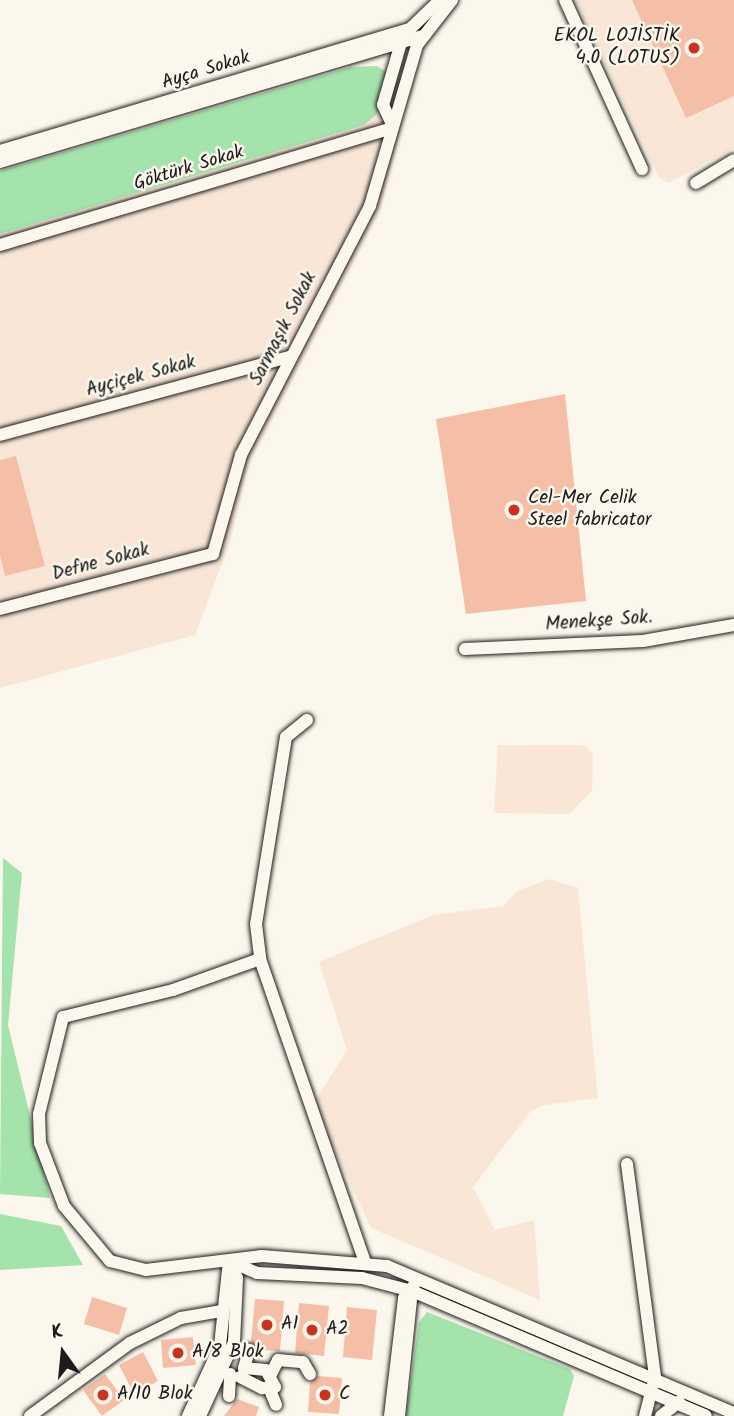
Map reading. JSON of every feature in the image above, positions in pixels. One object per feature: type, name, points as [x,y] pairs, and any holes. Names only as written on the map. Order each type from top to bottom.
[{"type":"street","name":"Sarmaşık Sokak","points":[[390,126],[383,105],[399,42],[440,0]]},
{"type":"street","name":"Sarmaşık Sokak","points":[[213,554],[241,455],[370,205],[390,126],[401,109],[422,36],[452,0]]},
{"type":"street","points":[[565,0],[642,169]]},
{"type":"street","name":"Ayça Sokak","points":[[0,162],[376,45],[415,25]]},
{"type":"street","name":"Ayça Sokak","points":[[0,151],[376,45],[422,36]]},
{"type":"street","points":[[399,42],[411,71]]},
{"type":"street","points":[[376,45],[389,56],[392,66]]},
{"type":"street","name":"Göktürk Sokak","points":[[0,245],[390,126]]},
{"type":"street","points":[[696,183],[734,160]]},
{"type":"street","name":"Ayçiçek Sokak","points":[[0,435],[292,356]]},
{"type":"street","name":"Defne Sokak","points":[[0,609],[213,554]]},
{"type":"street","name":"Menekşe Sok.","points":[[465,649],[643,641],[734,625]]},
{"type":"street","points":[[307,720],[286,737],[256,924],[260,959],[365,1263]]},
{"type":"street","points":[[260,959],[173,990],[62,1017],[39,1114],[40,1143],[64,1206],[110,1261],[146,1270],[262,1256],[365,1263],[418,1276],[734,1413]]},
{"type":"street","points":[[627,1164],[655,1377],[645,1416]]},
{"type":"street","points":[[229,1261],[257,1273],[362,1278],[412,1291],[706,1416]]},
{"type":"street","points":[[188,1416],[220,1346],[220,1311],[229,1261]]},
{"type":"street","points":[[229,1261],[237,1278],[229,1396]]},
{"type":"street","points":[[399,1416],[412,1291],[418,1276]]},
{"type":"street","points":[[390,1416],[404,1298],[412,1291]]},
{"type":"street","points":[[30,1416],[131,1343],[181,1318],[220,1311]]},
{"type":"street","points":[[200,1416],[248,1350]]},
{"type":"street","points":[[593,1368],[599,1353]]},
{"type":"street","points":[[271,1374],[278,1360],[303,1362],[310,1374]]},
{"type":"street","points":[[232,1370],[271,1374]]},
{"type":"street","points":[[232,1370],[270,1390],[276,1405]]},
{"type":"street","points":[[270,1390],[276,1383],[271,1374]]},
{"type":"street","points":[[661,1416],[678,1404],[685,1390]]},
{"type":"shaded area","points":[[575,0],[734,0],[734,148],[669,183],[659,178]]},
{"type":"shaded area","points":[[377,66],[411,83],[380,212],[249,464],[230,542],[195,635],[0,688],[0,171],[351,67]]},
{"type":"shaded area","points":[[498,745],[585,745],[593,755],[592,790],[570,814],[494,813]]},
{"type":"shaded area","points":[[549,879],[578,888],[598,1098],[544,1105],[530,1112],[473,1187],[495,1230],[534,1220],[540,1300],[371,1228],[313,1104],[347,1050],[319,962],[433,915],[503,906],[517,891]]},
{"type":"green space","points":[[377,66],[387,73],[377,114],[364,125],[0,234],[0,171],[351,67]]},
{"type":"green space","points":[[3,858],[22,873],[8,1025],[50,1198],[0,1194]]},
{"type":"green space","points":[[0,1214],[61,1226],[83,1265],[0,1270]]},
{"type":"green space","points":[[427,1312],[570,1369],[574,1376],[563,1416],[406,1416],[419,1322]]},
{"type":"building","name":"EKOL LOJİSTİK 4.0 (LOTUS)","points":[[632,0],[734,0],[734,96],[686,118]]},
{"type":"building","name":"Cel-Mer Celik Steel fabricator","points":[[565,394],[586,601],[466,614],[436,419]]},
{"type":"building","points":[[16,456],[45,566],[5,576],[0,556],[0,460]]},
{"type":"building","points":[[92,1297],[127,1308],[119,1335],[84,1324]]},
{"type":"building","name":"A1","points":[[255,1299],[284,1301],[280,1351],[258,1350],[251,1342]]},
{"type":"building","name":"A2","points":[[299,1303],[329,1306],[324,1356],[295,1353]]},
{"type":"building","points":[[347,1307],[377,1310],[372,1360],[343,1357]]},
{"type":"building","name":"A/8 Blok","points":[[193,1337],[196,1365],[163,1368],[161,1340]]},
{"type":"building","points":[[143,1352],[158,1381],[134,1394],[119,1365]]},
{"type":"building","name":"A/10 Blok","points":[[105,1374],[124,1400],[102,1416],[83,1390]]},
{"type":"building","name":"C","points":[[318,1376],[342,1378],[339,1414],[308,1412],[310,1383]]},
{"type":"building","points":[[237,1399],[259,1407],[256,1416],[224,1416]]},
{"type":"place","name":"EKOL LOJİSTİK 4.0 (LOTUS)","points":[[694,48]]},
{"type":"place","name":"Cel-Mer Celik Steel fabricator","points":[[514,510]]},
{"type":"place","name":"A1","points":[[267,1325]]},
{"type":"place","name":"A2","points":[[312,1330]]},
{"type":"place","name":"A/8 Blok","points":[[178,1353]]},
{"type":"place","name":"A/10 Blok","points":[[103,1395]]},
{"type":"place","name":"C","points":[[325,1395]]}]
